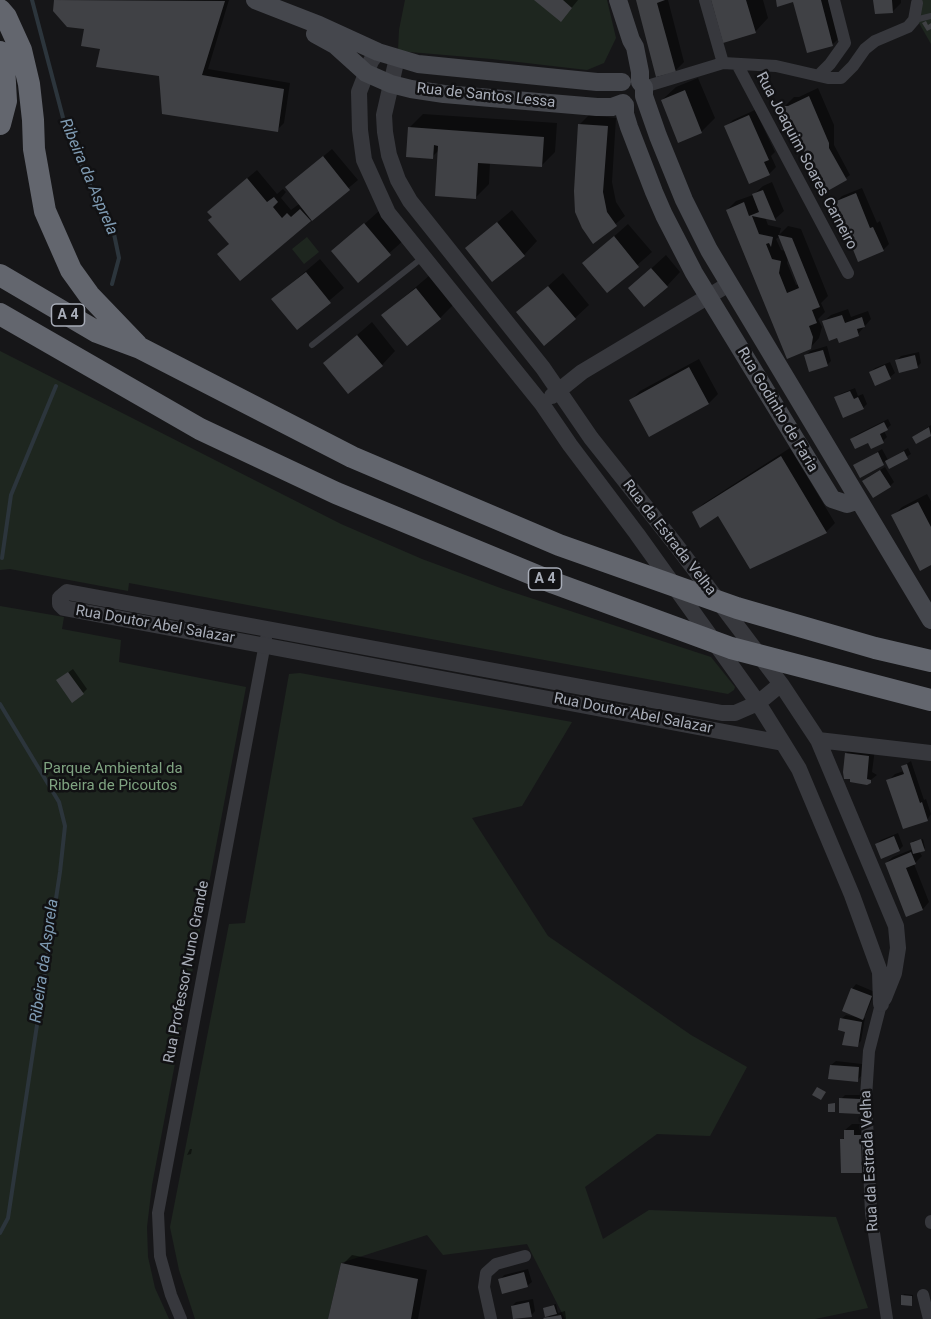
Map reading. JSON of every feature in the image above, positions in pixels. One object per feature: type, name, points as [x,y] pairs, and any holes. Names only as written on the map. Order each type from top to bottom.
[{"type":"highway","points":[[0,10],[21,50],[29,84],[38,180],[49,222],[71,270],[89,295],[140,348]]},
{"type":"highway","points":[[0,52],[4,65],[6,101],[0,124]]},
{"type":"highway","name":"A 4","points":[[0,275],[97,332],[140,348],[352,457],[559,545],[737,608],[875,648],[931,661]]},
{"type":"highway","name":"A 4","points":[[0,314],[200,429],[336,493],[554,583],[731,648],[931,700]]},
{"type":"main road","name":"Rua de Santos Lessa","points":[[255,0],[319,25],[378,52],[441,68],[635,85]]},
{"type":"main road","name":"Rua Godinho de Faria","points":[[618,0],[635,47],[640,72],[635,85],[684,200],[709,250],[931,620]]},
{"type":"main road","name":"Rua de Santos Lessa","points":[[299,18],[309,30],[334,45],[366,73],[392,84],[444,94],[573,105],[612,107],[624,104]]},
{"type":"main road","name":"Rua Godinho de Faria","points":[[635,85],[617,93],[624,104],[629,127],[664,215],[708,296],[831,499],[847,504],[859,500]]},
{"type":"street","points":[[705,0],[723,63]]},
{"type":"street","points":[[819,75],[831,64],[845,43],[834,0]]},
{"type":"street","points":[[635,85],[723,63],[776,66],[828,78],[842,78],[875,41],[909,27],[914,20],[917,3]]},
{"type":"street","name":"Rua da Estrada Velha","points":[[378,52],[366,73],[359,92],[360,130],[364,160],[388,213],[542,404],[757,697],[799,769],[852,895],[880,972],[881,1004]]},
{"type":"street","name":"Rua da Estrada Velha","points":[[397,58],[384,116],[389,155],[398,180],[410,201],[559,390],[591,438],[676,545],[796,705],[818,740],[843,805],[886,899],[896,926],[898,948],[894,973],[881,1004],[869,1051],[866,1097],[871,1214],[887,1319]]},
{"type":"street","name":"Rua Joaquim Soares Carneiro","points":[[737,64],[848,273]]},
{"type":"street","points":[[426,261],[448,249]]},
{"type":"street","points":[[542,404],[582,372],[729,284]]},
{"type":"street","name":"Rua Doutor Abel Salazar","points":[[757,697],[735,713],[722,713],[266,637],[64,608],[60,604],[60,598],[67,592],[266,637],[783,743]]},
{"type":"street","name":"Rua Professor Nuno Grande","points":[[181,1319],[160,1256],[158,1213],[266,637]]},
{"type":"street","points":[[757,697],[781,684]]},
{"type":"street","points":[[818,740],[931,753]]},
{"type":"street","points":[[818,814],[843,805]]},
{"type":"street","points":[[491,1319],[484,1287],[486,1273],[496,1264],[525,1256]]},
{"type":"street","points":[[922,1295],[929,1319]]},
{"type":"lane","points":[[914,20],[931,16]]},
{"type":"lane","points":[[312,345],[426,261]]},
{"type":"green space","points":[[405,0],[607,0],[616,38],[604,63],[587,70],[398,51],[399,30]]},
{"type":"green space","points":[[921,0],[931,0],[931,44],[919,23]]},
{"type":"green space","points":[[307,237],[319,252],[304,264],[292,249]]},
{"type":"green space","points":[[0,351],[341,524],[422,559],[503,589],[711,657],[735,687],[734,690],[728,694],[129,583],[128,591],[10,569],[0,570]]},
{"type":"green space","name":"Parque Ambiental da Ribeira de Picoutos","points":[[0,606],[64,617],[62,629],[121,640],[119,662],[246,687],[152,1185],[147,1227],[148,1257],[155,1288],[169,1319],[0,1319]]},
{"type":"green space","points":[[300,673],[572,722],[522,806],[472,818],[548,936],[691,1035],[747,1067],[710,1136],[657,1134],[585,1187],[603,1239],[649,1210],[836,1217],[868,1308],[815,1319],[565,1319],[527,1244],[443,1255],[427,1235],[341,1263],[328,1319],[195,1319],[179,1270],[170,1227],[229,924],[245,923],[289,674]]},
{"type":"building","points":[[54,0],[225,1],[202,75],[284,89],[278,132],[162,114],[159,76],[96,67],[100,49],[81,46],[84,29],[67,27],[53,11]]},
{"type":"building","points":[[534,0],[563,0],[572,8],[561,22]]},
{"type":"building","points":[[636,0],[665,0],[657,3],[676,72],[656,77]]},
{"type":"building","points":[[711,0],[746,0],[756,33],[723,43]]},
{"type":"building","points":[[776,0],[821,0],[833,46],[807,53],[793,2],[777,7]]},
{"type":"building","points":[[873,0],[892,0],[893,13],[875,14]]},
{"type":"building","points":[[926,21],[928,25],[931,23],[931,29],[927,31],[922,23]]},
{"type":"building","points":[[685,90],[702,133],[678,143],[661,100]]},
{"type":"building","points":[[809,96],[829,148],[847,180],[824,193],[784,109],[784,106]]},
{"type":"building","points":[[749,115],[769,160],[764,162],[770,175],[749,184],[724,126]]},
{"type":"building","points":[[578,124],[608,126],[603,192],[607,212],[617,226],[593,244],[575,212]]},
{"type":"building","points":[[408,127],[544,137],[542,167],[478,163],[476,199],[435,196],[438,146],[434,145],[433,159],[406,157]]},
{"type":"building","points":[[323,156],[350,190],[312,221],[285,187]]},
{"type":"building","points":[[247,178],[267,202],[274,197],[278,202],[273,207],[282,218],[287,213],[291,217],[300,209],[311,221],[240,281],[217,254],[229,244],[208,220],[212,217],[207,212]]},
{"type":"building","points":[[763,190],[776,221],[752,216],[759,234],[773,237],[771,247],[769,243],[766,244],[772,259],[781,261],[779,273],[787,293],[799,288],[778,235],[792,238],[820,307],[812,310],[817,323],[809,326],[813,337],[811,349],[787,359],[726,210],[744,202],[749,216],[759,212],[752,194]]},
{"type":"building","points":[[856,193],[870,228],[873,227],[884,251],[858,262],[834,202]]},
{"type":"building","points":[[497,222],[525,256],[492,282],[465,248]]},
{"type":"building","points":[[364,223],[391,255],[358,283],[331,251]]},
{"type":"building","points":[[614,236],[639,267],[607,293],[582,263]]},
{"type":"building","points":[[651,268],[668,287],[644,307],[628,288]]},
{"type":"building","points":[[306,272],[331,303],[297,330],[271,299]]},
{"type":"building","points":[[548,286],[576,319],[544,346],[516,312]]},
{"type":"building","points":[[416,288],[441,319],[407,346],[381,315]]},
{"type":"building","points":[[842,315],[845,323],[862,317],[865,327],[857,329],[859,336],[839,343],[837,338],[829,341],[822,321]]},
{"type":"building","points":[[357,335],[383,366],[348,394],[323,363]]},
{"type":"building","points":[[823,350],[828,366],[809,372],[804,355]]},
{"type":"building","points":[[915,355],[918,368],[899,373],[895,360]]},
{"type":"building","points":[[885,365],[891,379],[875,386],[869,372]]},
{"type":"building","points":[[689,367],[709,404],[649,437],[629,400]]},
{"type":"building","points":[[850,391],[854,399],[858,397],[864,409],[843,418],[834,397]]},
{"type":"building","points":[[884,422],[888,430],[880,434],[884,443],[871,449],[868,443],[855,449],[850,439]]},
{"type":"building","points":[[929,427],[931,436],[916,444],[912,437]]},
{"type":"building","points":[[904,451],[908,459],[889,469],[885,461]]},
{"type":"building","points":[[878,452],[884,465],[860,478],[853,465]]},
{"type":"building","points":[[781,456],[827,533],[750,569],[718,516],[700,528],[692,512]]},
{"type":"building","points":[[880,470],[891,487],[873,498],[862,481]]},
{"type":"building","points":[[918,502],[931,527],[931,565],[920,571],[891,515]]},
{"type":"building","points":[[68,672],[84,694],[72,703],[56,680]]},
{"type":"building","points":[[845,753],[869,756],[867,779],[871,780],[871,783],[867,785],[844,779]]},
{"type":"building","points":[[907,764],[928,821],[903,829],[886,780],[904,774],[901,766]]},
{"type":"building","points":[[894,836],[900,851],[881,859],[875,844]]},
{"type":"building","points":[[921,839],[925,851],[913,854],[910,843]]},
{"type":"building","points":[[911,852],[916,864],[906,868],[923,910],[906,917],[885,863]]},
{"type":"building","points":[[851,988],[872,996],[863,1020],[842,1011]]},
{"type":"building","points":[[840,1018],[862,1022],[858,1047],[842,1045],[845,1032],[838,1030]]},
{"type":"building","points":[[830,1065],[859,1067],[858,1082],[828,1079]]},
{"type":"building","points":[[817,1087],[826,1092],[821,1100],[812,1095]]},
{"type":"building","points":[[839,1098],[860,1099],[860,1114],[839,1113]]},
{"type":"building","points":[[835,1103],[835,1112],[828,1112],[828,1104]]},
{"type":"building","points":[[844,1130],[854,1130],[854,1135],[861,1135],[862,1173],[841,1173],[840,1139],[844,1139]]},
{"type":"building","points":[[341,1263],[418,1279],[411,1319],[328,1319]]},
{"type":"building","points":[[524,1272],[528,1287],[502,1294],[498,1279]]},
{"type":"building","points":[[901,1295],[912,1296],[912,1306],[901,1305]]},
{"type":"building","points":[[529,1302],[532,1317],[513,1319],[511,1306]]},
{"type":"building","points":[[554,1305],[557,1314],[545,1317],[543,1308]]},
{"type":"building","points":[[561,1315],[562,1319],[543,1318]]},
{"type":"waterway","name":"Ribeira da Asprela","points":[[32,0],[66,129],[90,185],[113,229],[119,258],[112,284]]},
{"type":"waterway","name":"Ribeira da Asprela","points":[[2,558],[11,495],[56,386]]},
{"type":"waterway","name":"Ribeira da Asprela","points":[[0,704],[59,802],[65,826],[8,1218],[0,1233]]}]
